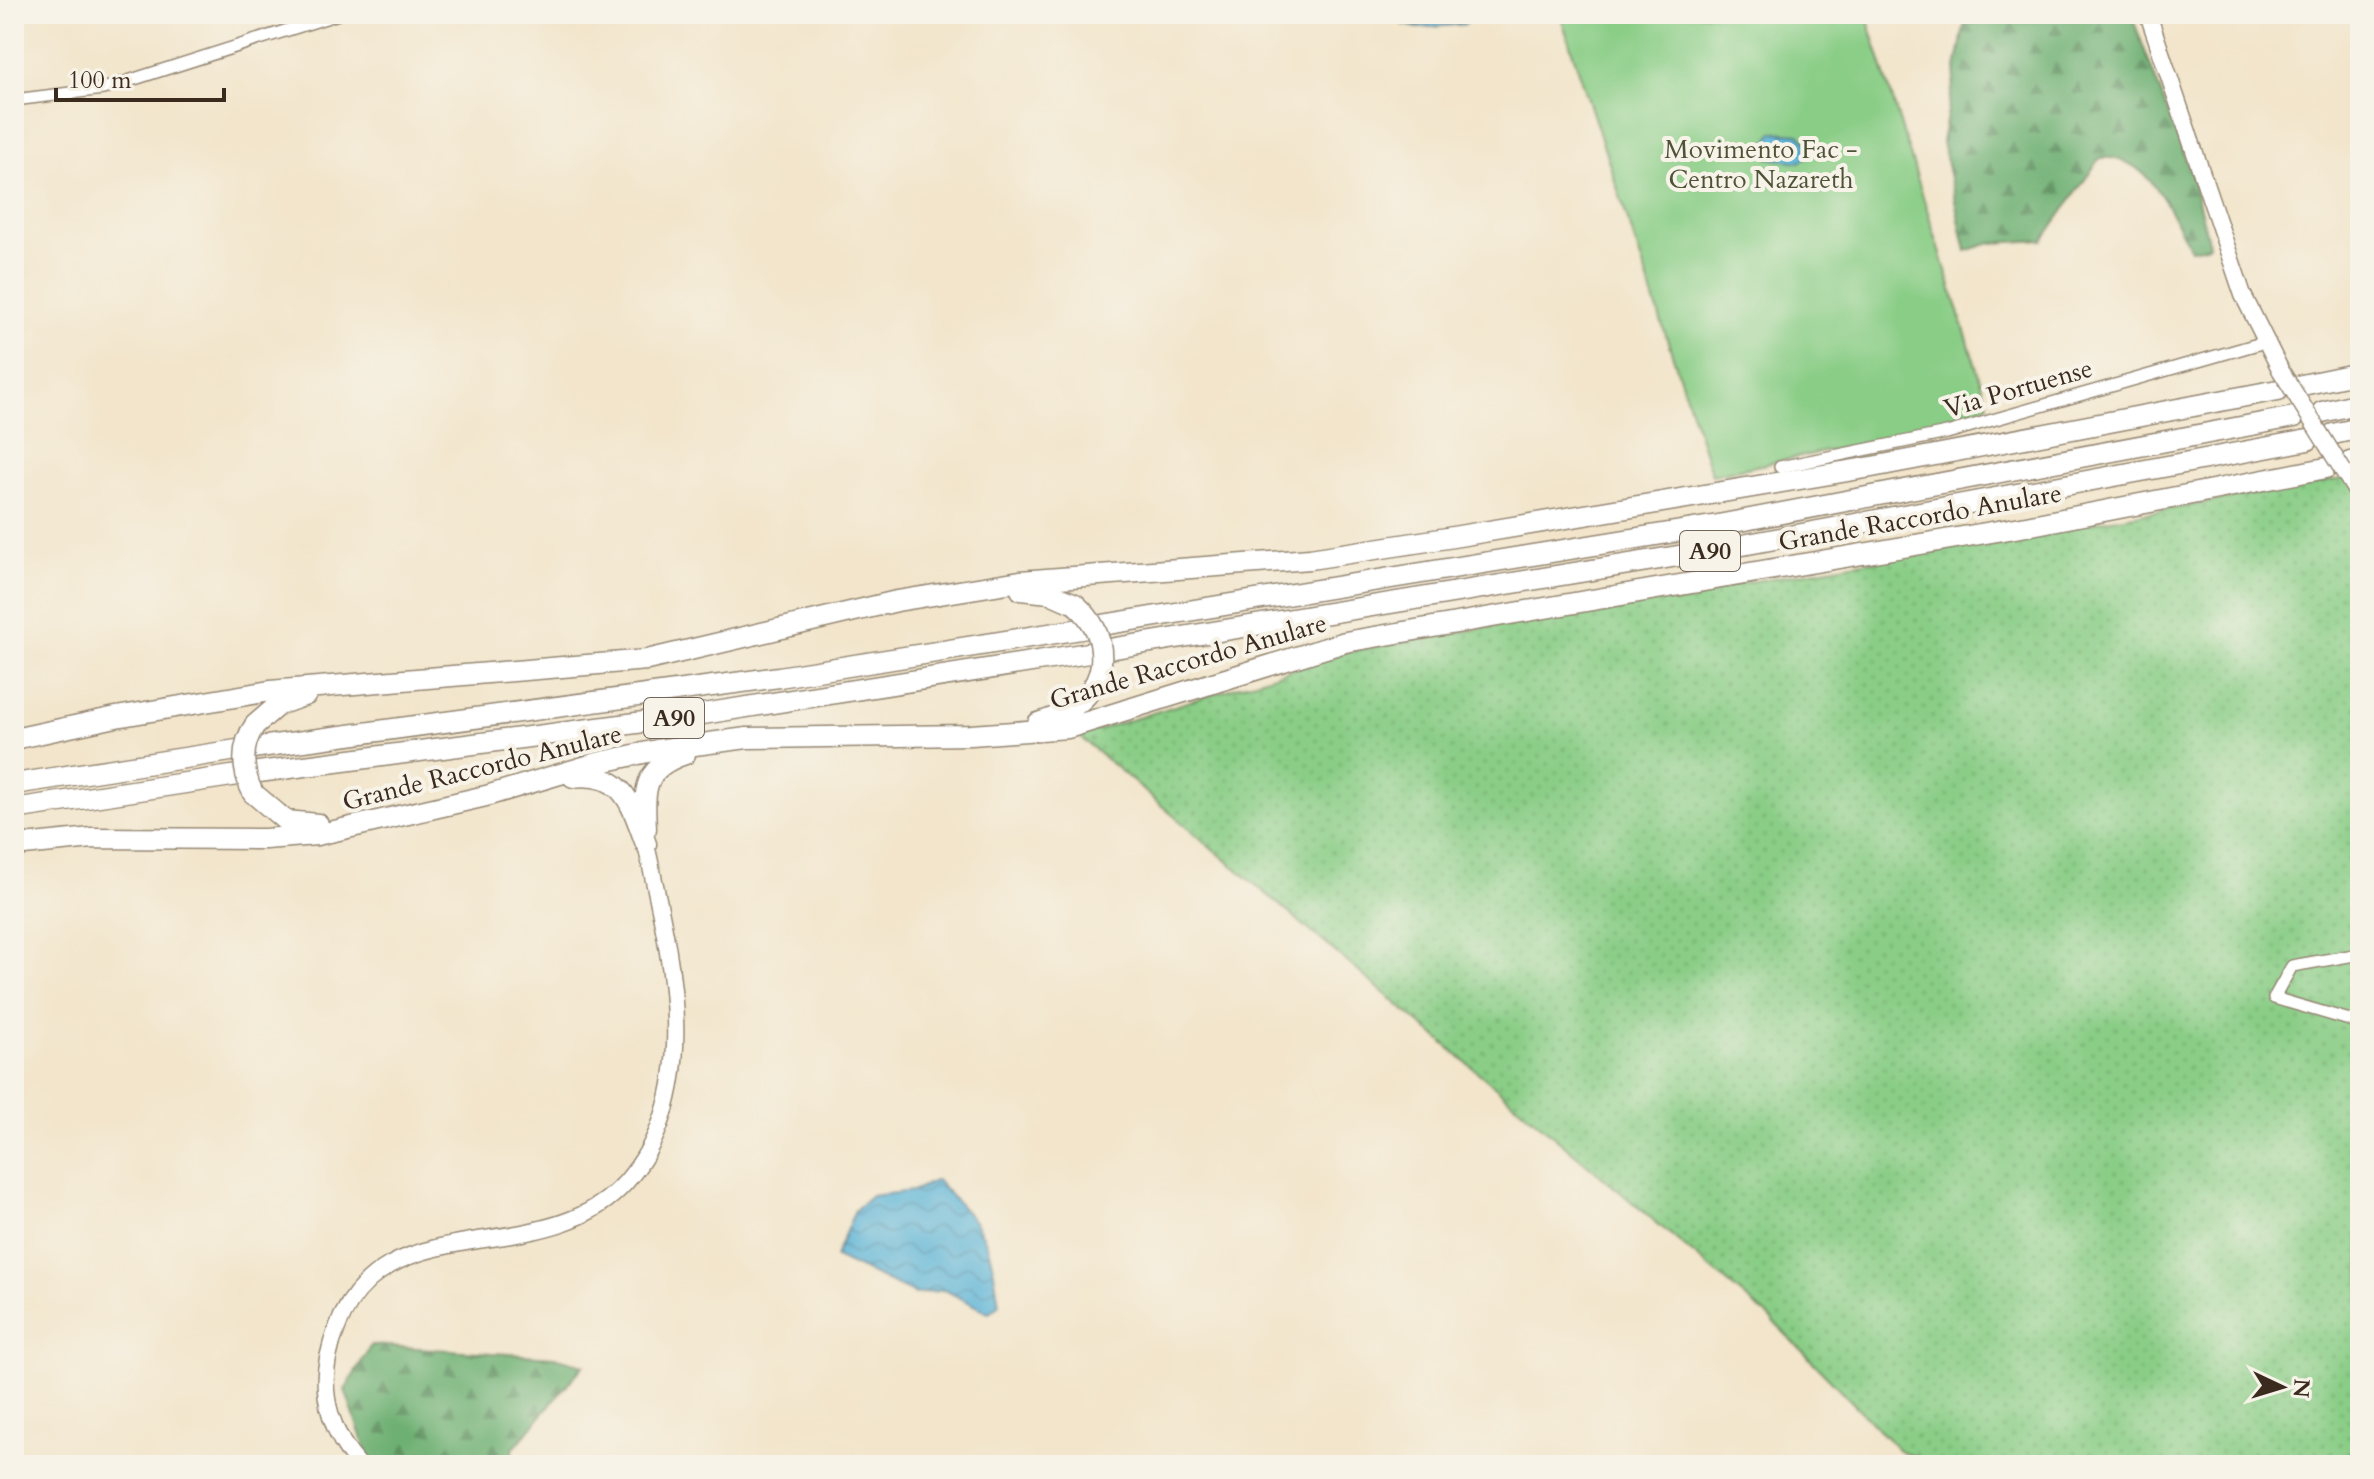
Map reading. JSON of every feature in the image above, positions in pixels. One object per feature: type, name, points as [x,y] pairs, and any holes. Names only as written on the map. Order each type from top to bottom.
[{"type":"highway","points":[[2302,385],[2360,373]]},
{"type":"highway","points":[[14,739],[270,691],[580,668],[647,660],[871,607],[1020,581],[1310,559],[1447,538],[1872,467],[2280,381]]},
{"type":"highway","points":[[2322,412],[2360,403]]},
{"type":"highway","name":"Grande Raccordo Anulare","points":[[20,782],[763,680],[1733,523],[2294,417]]},
{"type":"highway","points":[[2333,434],[2360,428]]},
{"type":"highway","name":"Grande Raccordo Anulare","points":[[14,809],[247,780],[1101,657],[1753,543],[2308,440]]},
{"type":"highway","name":"Grande Raccordo Anulare","points":[[14,846],[92,838],[304,837],[486,796],[597,763],[657,750],[747,738],[971,735],[1056,729],[1091,722],[1345,642],[1992,532],[2326,468]]},
{"type":"highway","points":[[946,594],[1028,590],[1050,593],[1075,604],[1093,624],[1099,638],[1101,657],[1089,694],[1068,711],[1030,725],[971,735]]},
{"type":"highway","points":[[353,683],[278,705],[255,725],[247,742],[244,763],[247,780],[286,821],[316,824],[374,815],[641,747],[692,740],[747,738]]},
{"type":"highway","points":[[646,844],[647,788],[655,769],[684,754],[747,738]]},
{"type":"highway","points":[[486,796],[571,777],[601,777],[624,793],[646,844]]},
{"type":"street","points":[[14,100],[103,89],[338,14]]},
{"type":"street","points":[[2148,14],[2235,273],[2280,381],[2353,467],[2360,498]]},
{"type":"street","name":"Via Portuense","points":[[1780,467],[1947,433],[2265,342]]},
{"type":"street","points":[[359,1465],[334,1426],[326,1384],[334,1335],[343,1314],[364,1288],[395,1262],[424,1249],[552,1228],[587,1214],[626,1182],[651,1143],[669,1092],[676,1041],[663,924],[646,844]]},
{"type":"street","points":[[2360,954],[2292,966],[2274,998],[2360,1023]]},
{"type":"green space","name":"Movimento Fac - Centro Nazareth","points":[[1560,14],[1866,14],[1988,405],[1937,423],[1939,428],[1712,475]]},
{"type":"green space","points":[[1961,14],[2131,14],[2192,176],[2209,245],[2191,249],[2166,203],[2145,175],[2117,159],[2100,158],[2043,240],[1991,243],[1966,251],[1942,142],[1966,16]]},
{"type":"green space","points":[[2360,476],[2360,1465],[1943,1465],[1901,1452],[1772,1320],[1079,736],[1351,651]]},
{"type":"green space","points":[[371,1345],[554,1357],[584,1365],[513,1449],[514,1465],[371,1465],[345,1390]]},
{"type":"water","points":[[1399,14],[1474,14],[1466,24],[1418,28],[1402,24]]},
{"type":"water","points":[[1774,132],[1799,134],[1816,152],[1800,162],[1768,158],[1765,144]]},
{"type":"water","points":[[937,1180],[974,1221],[987,1246],[999,1305],[989,1313],[945,1290],[915,1294],[835,1257],[855,1210],[871,1196],[912,1191]]}]
